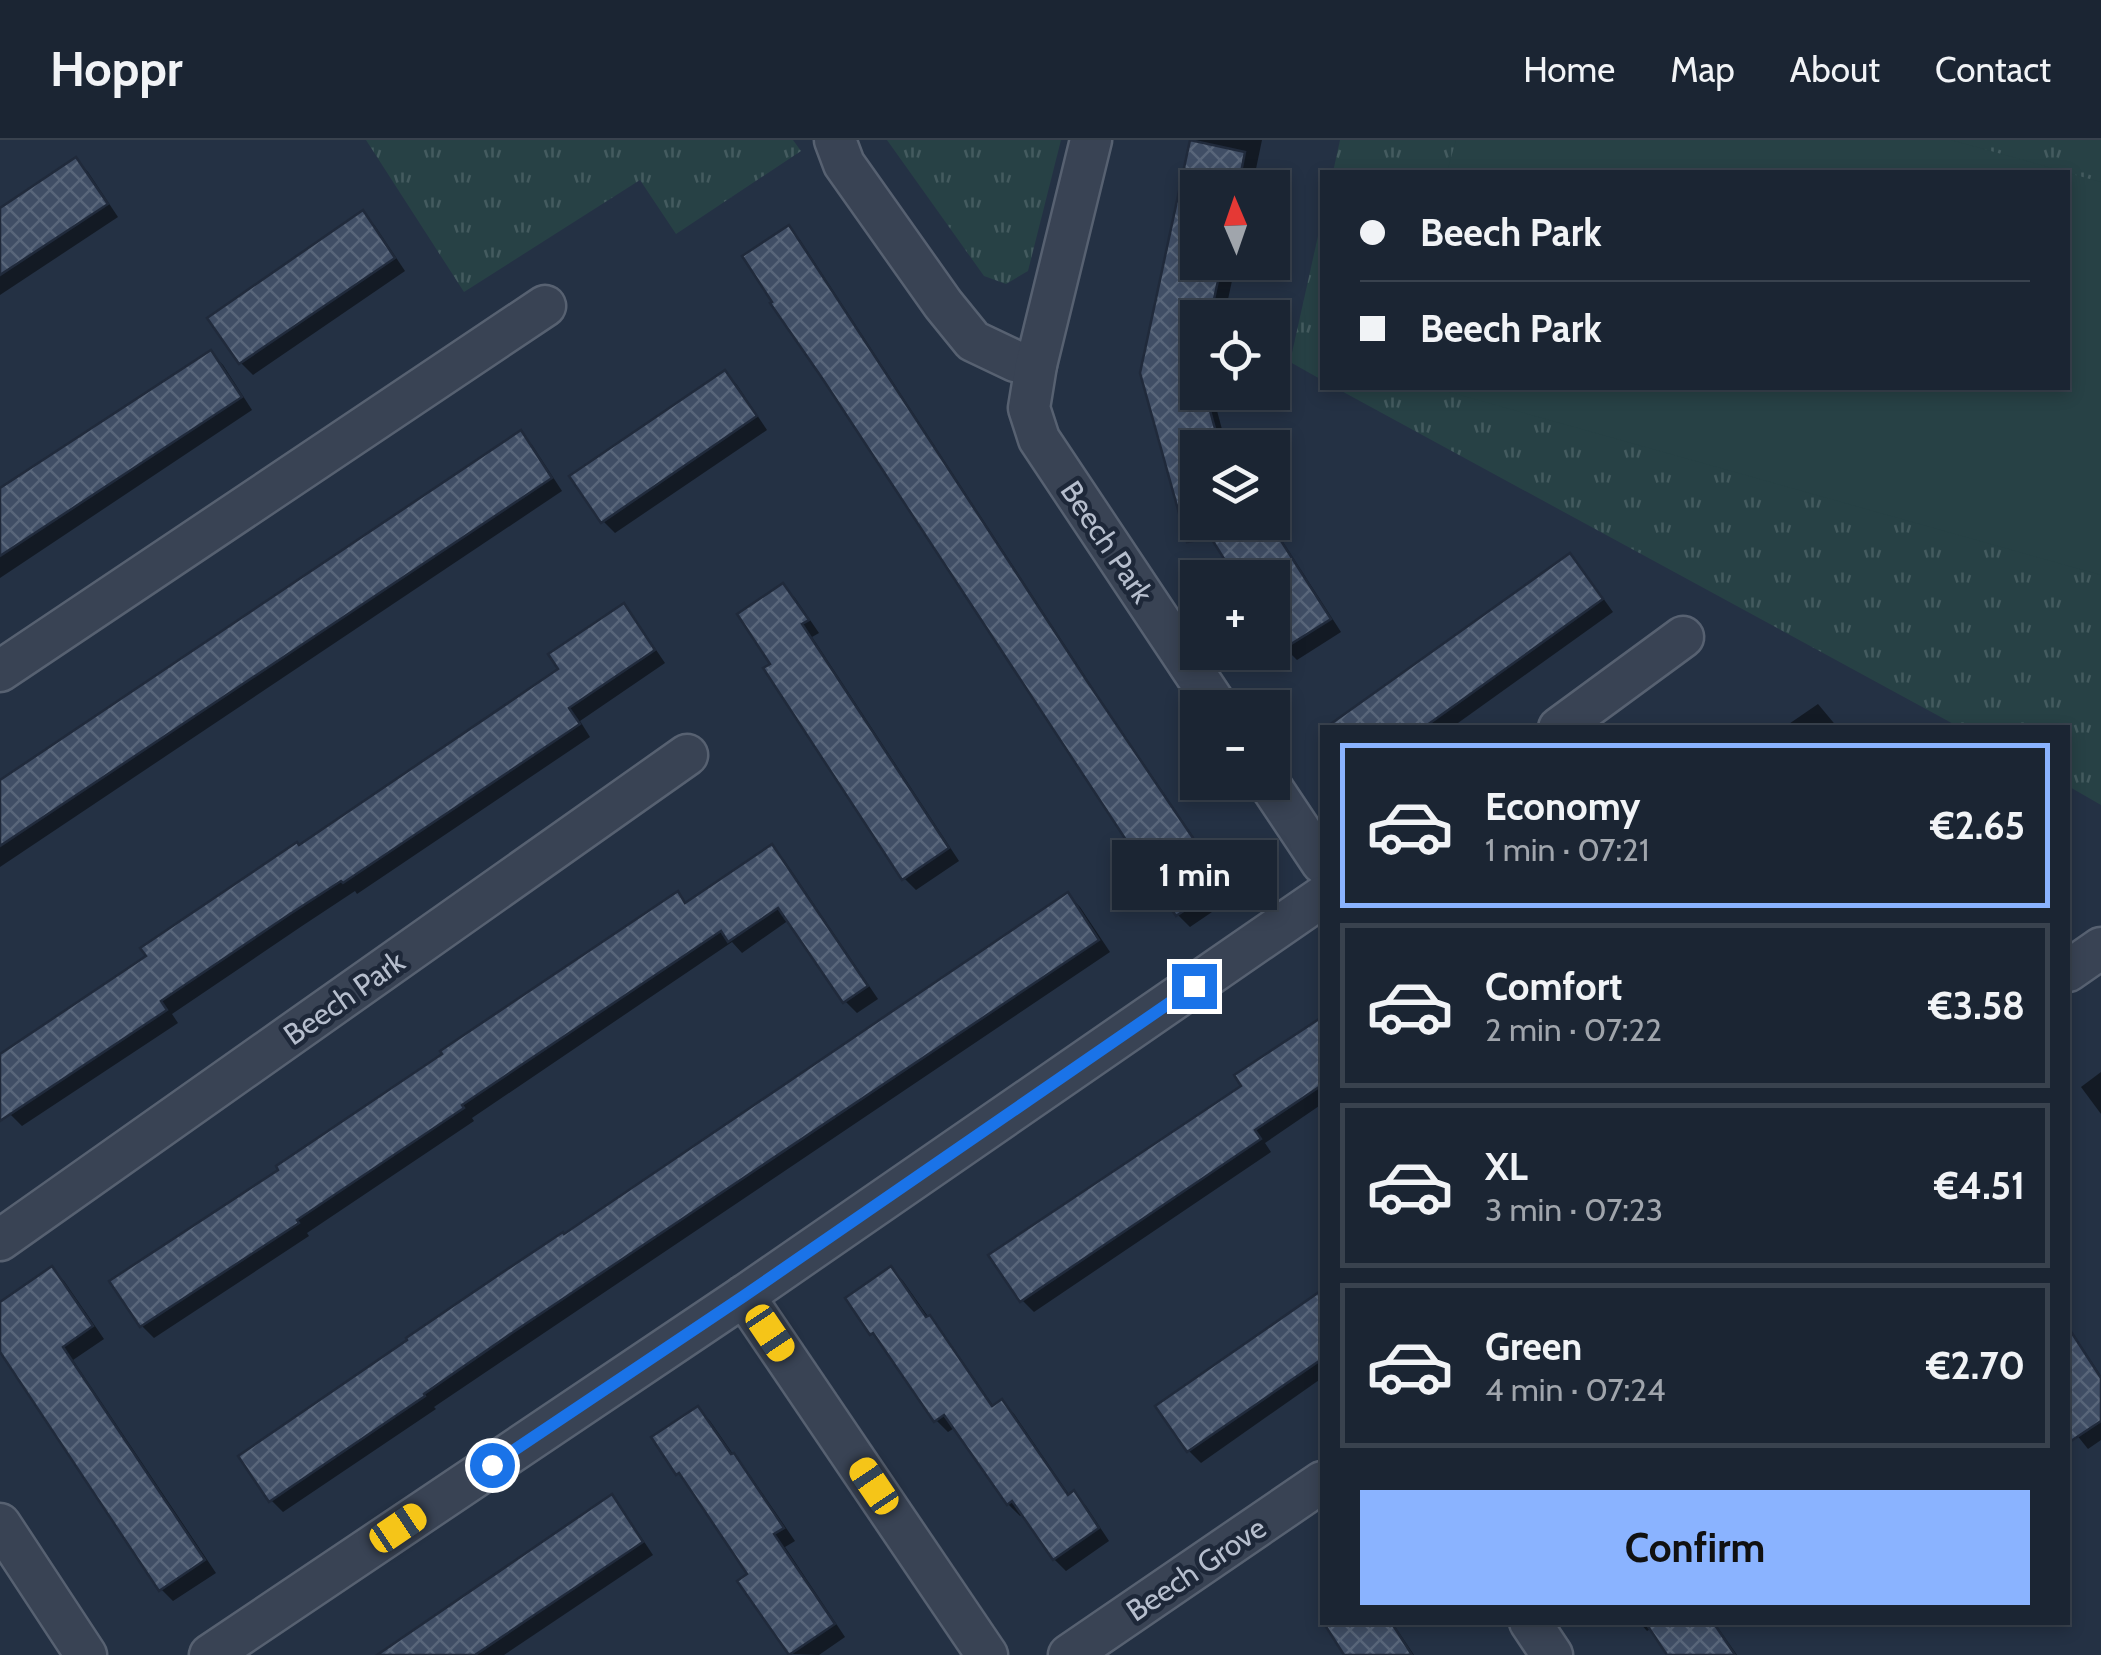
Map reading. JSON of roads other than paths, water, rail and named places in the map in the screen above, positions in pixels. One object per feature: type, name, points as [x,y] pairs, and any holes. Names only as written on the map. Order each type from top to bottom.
[{"type":"street","points":[[834,140],[844,164],[973,341],[1015,361],[1036,365]]},
{"type":"street","name":"Beech Park","points":[[1091,140],[1029,408],[1039,439],[1206,690]]},
{"type":"street","points":[[0,671],[545,306]]},
{"type":"street","points":[[1563,725],[1683,637]]},
{"type":"street","name":"Beech Park","points":[[0,1240],[687,755]]},
{"type":"street","points":[[1280,800],[1320,861]]},
{"type":"street","points":[[210,1655],[744,1296],[1320,898]]},
{"type":"street","points":[[2070,970],[2101,948]]},
{"type":"street","points":[[744,1296],[987,1655]]},
{"type":"street","name":"Beech Grove","points":[[1069,1655],[1320,1483]]},
{"type":"street","points":[[0,1524],[86,1655]]},
{"type":"street","points":[[1532,1625],[1552,1655]]}]
